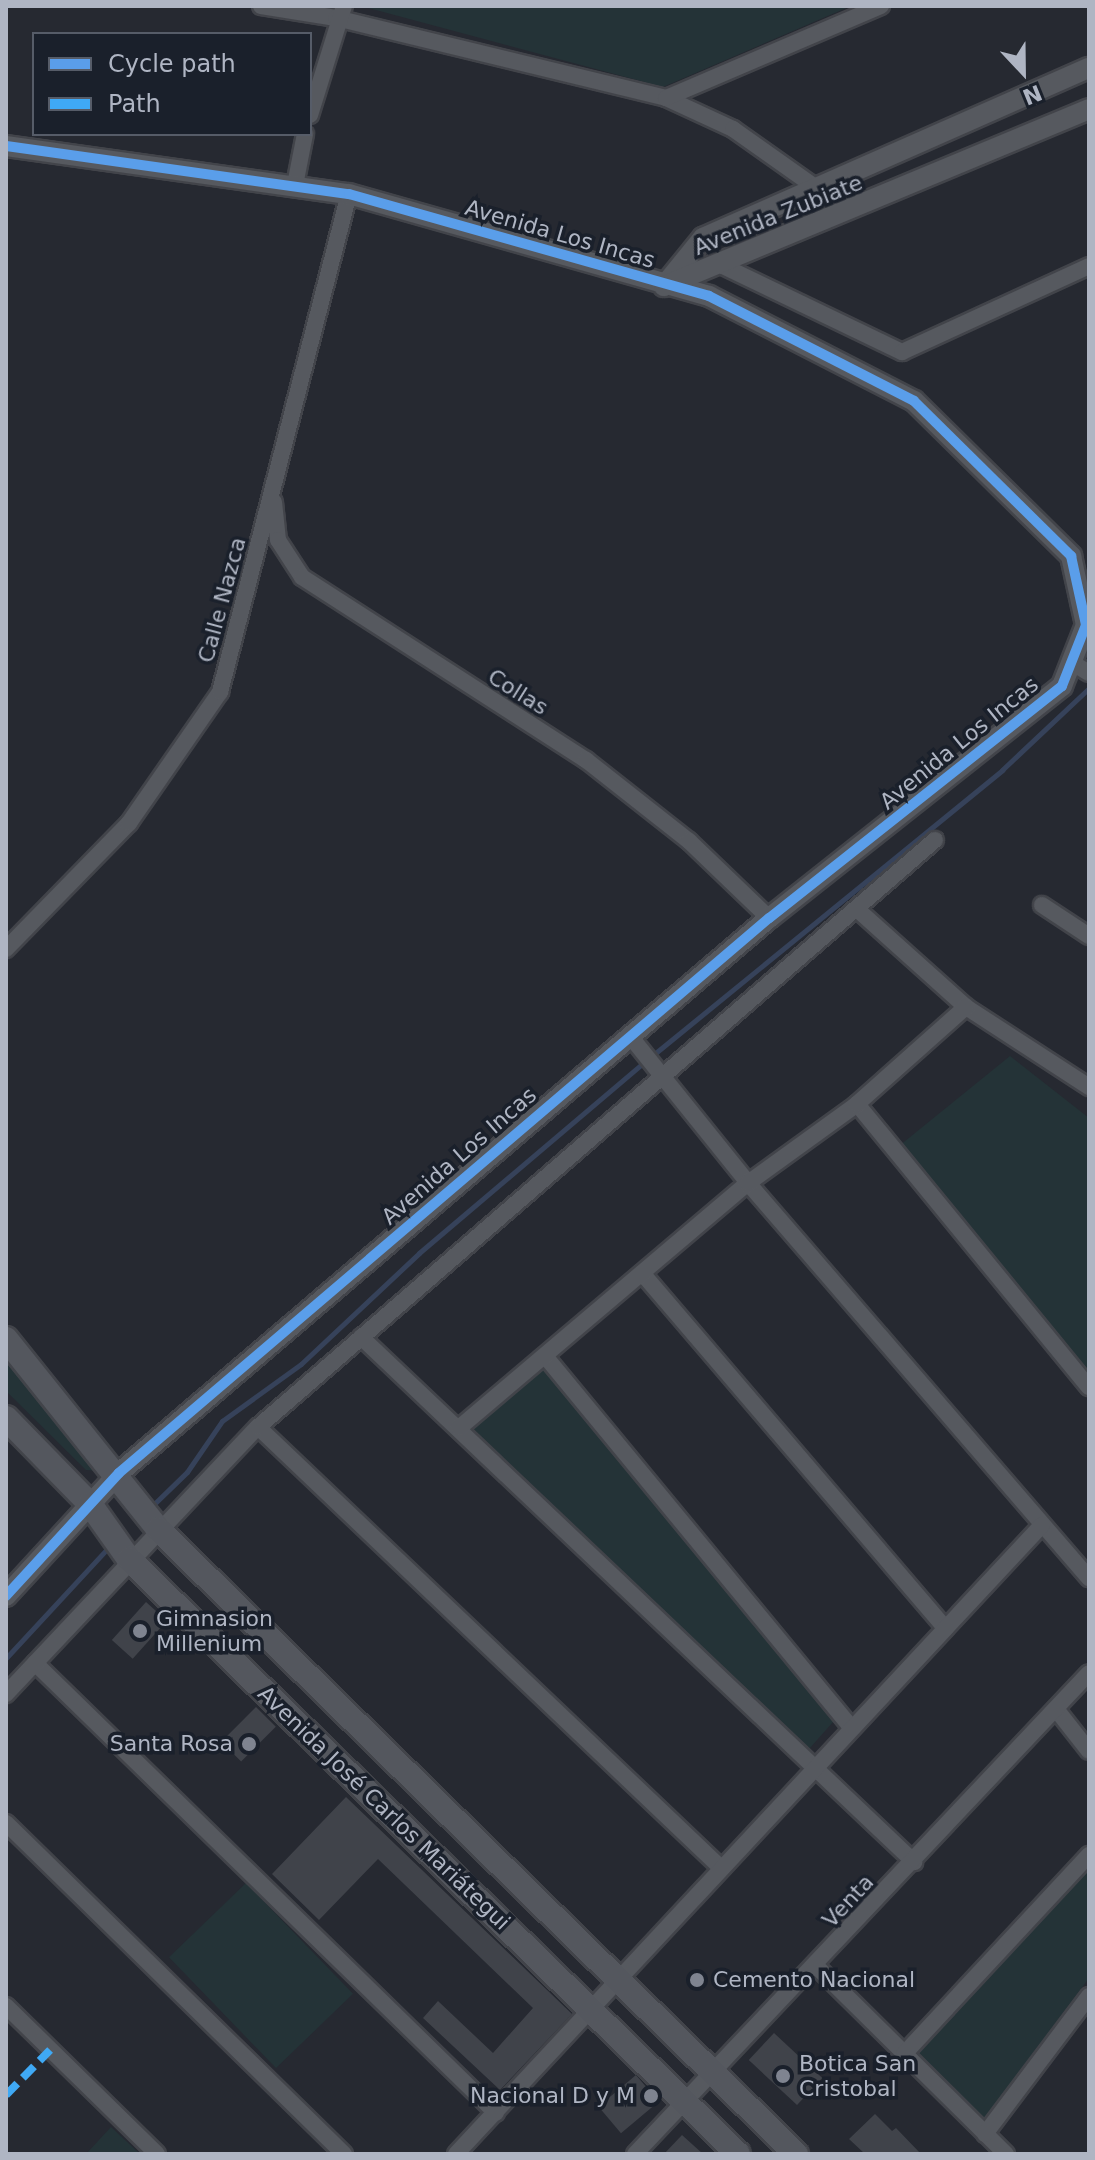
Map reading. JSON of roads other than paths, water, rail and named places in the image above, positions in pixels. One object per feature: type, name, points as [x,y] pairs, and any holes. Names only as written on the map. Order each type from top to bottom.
[{"type":"main road","name":"Avenida José Carlos Mariátegui","points":[[6,1339],[119,1473],[158,1529],[613,1981],[796,2154]]},
{"type":"main road","name":"Avenida José Carlos Mariátegui","points":[[6,1418],[90,1504],[129,1559],[738,2154]]},
{"type":"street","points":[[261,6],[340,12],[666,98],[733,129],[815,187]]},
{"type":"street","points":[[666,98],[881,6]]},
{"type":"street","points":[[312,108],[340,12]]},
{"type":"street","name":"Avenida Zubiate","points":[[664,286],[703,238],[1089,68]]},
{"type":"street","name":"Avenida Zubiate","points":[[664,286],[723,266],[1089,109]]},
{"type":"street","points":[[295,185],[305,136]]},
{"type":"street","name":"Avenida Los Incas","points":[[6,146],[349,194],[664,286],[709,296],[914,401],[1071,556],[1086,625],[1082,668],[1062,686],[994,745],[769,918],[119,1473],[6,1596]]},
{"type":"street","name":"Calle Nazca","points":[[6,949],[129,823],[220,692],[349,194]]},
{"type":"street","points":[[723,266],[902,352],[1089,266]]},
{"type":"street","name":"Collas","points":[[272,494],[278,540],[302,577],[586,760],[689,841],[769,918]]},
{"type":"street","points":[[6,1694],[129,1559],[258,1427],[859,911],[935,840]]},
{"type":"street","points":[[1042,905],[1089,936]]},
{"type":"street","points":[[859,911],[966,1007],[1089,1087]]},
{"type":"street","points":[[459,1428],[748,1183],[857,1104],[966,1007]]},
{"type":"street","points":[[630,1036],[748,1183],[1089,1578]]},
{"type":"street","points":[[857,1104],[1089,1387]]},
{"type":"street","points":[[642,1273],[945,1628]]},
{"type":"street","points":[[361,1337],[813,1770],[914,1862]]},
{"type":"street","points":[[545,1356],[851,1727]]},
{"type":"street","points":[[258,1427],[720,1867]]},
{"type":"street","points":[[456,2154],[613,1981],[1042,1525]]},
{"type":"street","points":[[35,1663],[496,2113]]},
{"type":"street","name":"Venta","points":[[635,2154],[817,1967],[1089,1673]]},
{"type":"street","points":[[1056,1709],[1089,1751]]},
{"type":"street","points":[[6,1823],[344,2154]]},
{"type":"street","points":[[904,2054],[1089,1855]]},
{"type":"street","points":[[817,1967],[1006,2154]]},
{"type":"street","points":[[985,2134],[1089,1996]]},
{"type":"street","points":[[6,2006],[157,2154]]},
{"type":"waterway","points":[[653,1055],[1002,770],[1089,688]]},
{"type":"waterway","points":[[152,1506],[187,1472],[222,1421],[301,1364],[419,1253],[642,1064]]},
{"type":"waterway","points":[[6,1658],[105,1551]]},
{"type":"place","name":"Gimnasion Millenium","points":[[140,1631]]},
{"type":"place","name":"Santa Rosa","points":[[249,1744]]},
{"type":"place","name":"Cemento Nacional","points":[[697,1980]]},
{"type":"place","name":"Botica San Cristobal","points":[[783,2076]]},
{"type":"place","name":"Nacional D y M","points":[[651,2096]]}]
